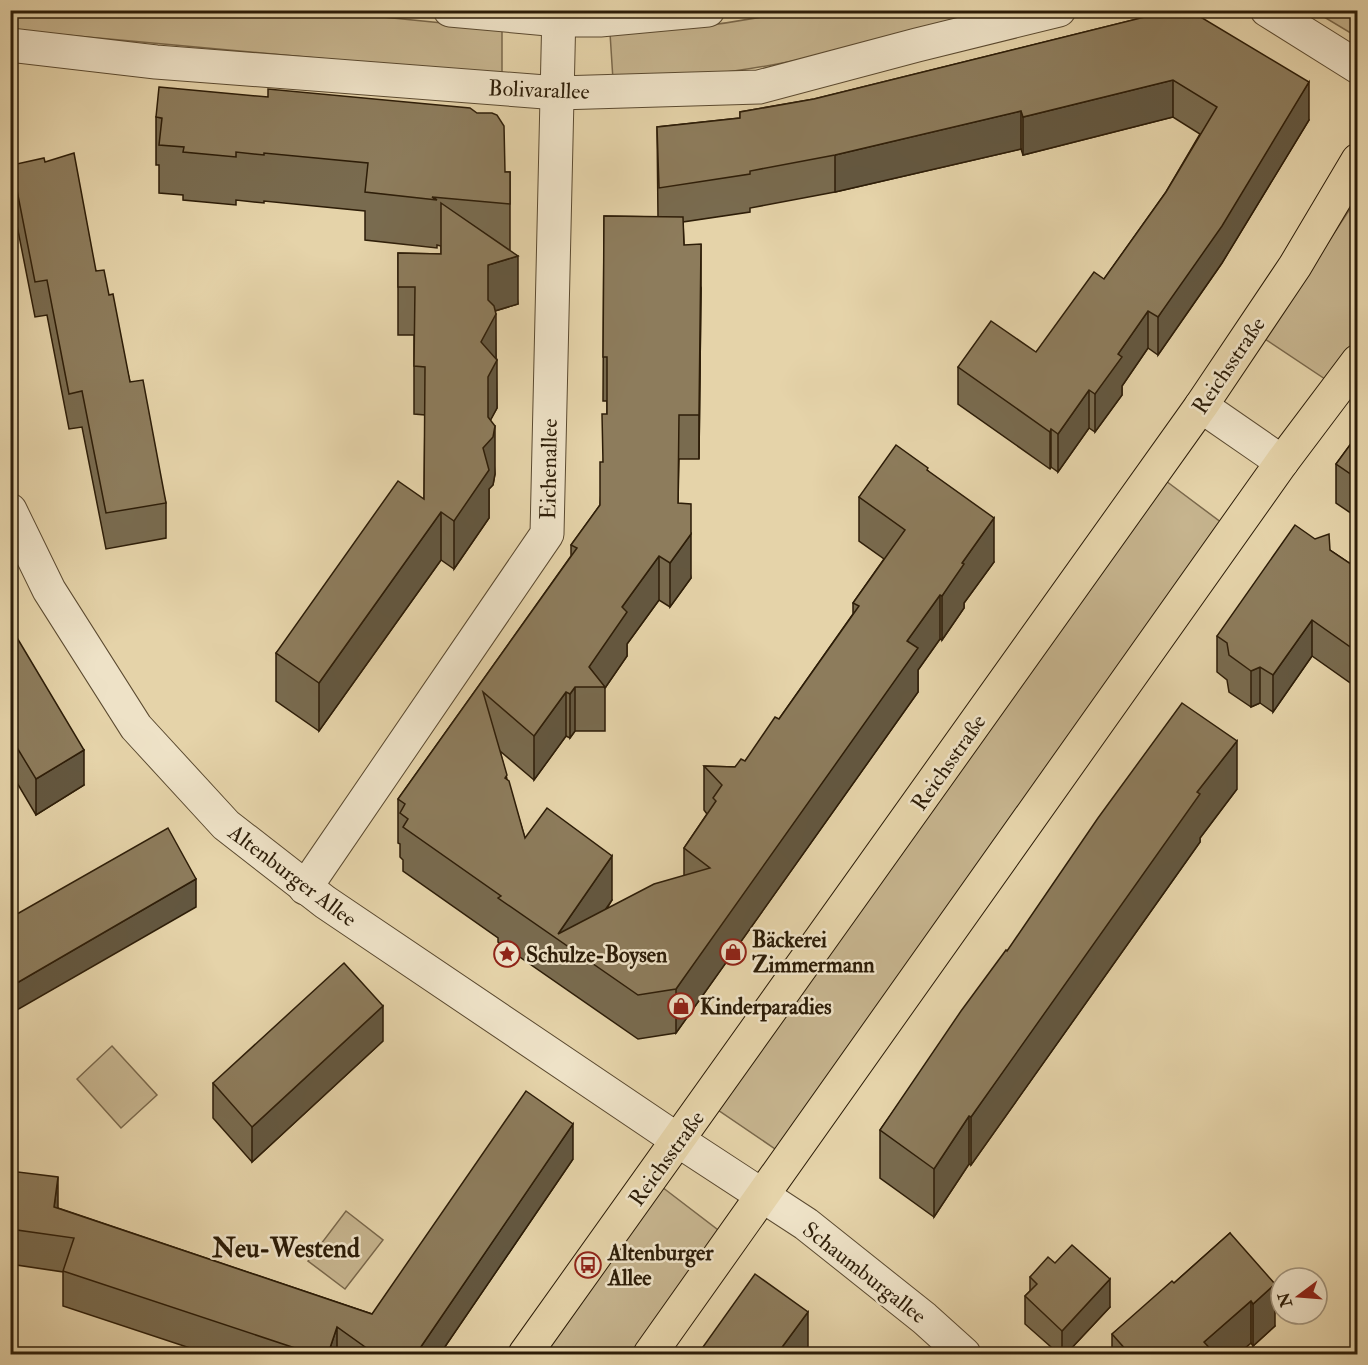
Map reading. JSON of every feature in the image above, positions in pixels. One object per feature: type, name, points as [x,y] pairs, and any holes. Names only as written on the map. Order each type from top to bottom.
[{"type":"main road","name":"Reichsstraße","points":[[525,1354],[1201,406],[1295,267],[1358,160]]},
{"type":"main road","points":[[650,1354],[1282,462],[1358,361]]},
{"type":"street","points":[[450,10],[559,15],[600,20],[708,10]]},
{"type":"street","name":"Bolivarallee","points":[[10,45],[156,62],[558,93],[759,87],[927,42],[1059,10]]},
{"type":"street","points":[[1267,10],[1358,67]]},
{"type":"street","name":"Eichenallee","points":[[305,888],[547,534],[559,15]]},
{"type":"street","points":[[1201,406],[1282,462]]},
{"type":"street","name":"Altenburger Allee","points":[[10,510],[49,590],[136,727],[226,825],[305,888],[761,1196]]},
{"type":"street","name":"Schaumburgallee","points":[[761,1196],[806,1224],[924,1318],[964,1354]]},
{"type":"shaded area","points":[[313,10],[502,29],[502,75],[11,30],[10,11]]},
{"type":"shaded area","points":[[792,11],[994,11],[781,63],[709,74],[613,80],[610,33],[702,26]]},
{"type":"shaded area","points":[[1314,11],[1357,11],[1357,35],[1354,35]]},
{"type":"shaded area","points":[[1357,198],[1357,338],[1328,381],[1265,339]]},
{"type":"shaded area","points":[[1166,481],[1226,526],[781,1153],[718,1110]]},
{"type":"shaded area","points":[[112,1046],[157,1095],[121,1128],[77,1079]]},
{"type":"shaded area","points":[[662,1187],[722,1233],[635,1354],[543,1354]]},
{"type":"shaded area","points":[[346,1211],[383,1240],[345,1289],[308,1261]]},
{"type":"building","points":[[1173,10],[1189,10],[1309,82],[1222,226],[1158,317],[1148,311],[1118,354],[1122,357],[1095,394],[1089,390],[1058,434],[1051,429],[1050,432],[958,367],[991,321],[1036,352],[1094,272],[1104,279],[1166,192],[1217,107],[1173,80],[1023,117],[1021,111],[835,155],[750,171],[750,174],[659,188],[657,127],[740,118],[740,112],[814,99]]},
{"type":"building","points":[[159,87],[268,97],[268,89],[470,108],[477,113],[492,113],[497,115],[504,126],[505,172],[510,172],[510,204],[432,197],[437,200],[365,192],[368,163],[264,153],[264,155],[236,152],[236,157],[183,152],[184,147],[159,145],[162,118],[156,117]]},
{"type":"building","points":[[74,153],[96,271],[104,270],[109,295],[113,294],[130,382],[143,380],[166,503],[106,513],[82,391],[69,394],[47,280],[35,282],[12,165],[44,158],[45,162]]},
{"type":"building","points":[[441,203],[518,256],[488,265],[488,300],[494,306],[496,314],[481,342],[497,360],[488,377],[488,417],[495,426],[493,437],[483,448],[489,470],[454,521],[441,512],[319,683],[276,653],[398,481],[424,499],[425,367],[414,366],[415,287],[398,287],[398,253],[441,254]]},
{"type":"building","points":[[604,216],[683,217],[684,245],[701,244],[699,415],[679,415],[678,503],[691,504],[691,534],[670,563],[659,556],[622,607],[627,612],[589,667],[605,687],[575,687],[570,694],[566,692],[534,736],[483,692],[507,775],[505,778],[509,781],[525,838],[547,808],[612,856],[558,934],[654,884],[710,868],[684,848],[716,801],[713,798],[722,785],[704,766],[735,767],[741,759],[745,761],[775,717],[779,719],[859,606],[853,603],[905,530],[859,497],[896,445],[994,518],[942,596],[940,595],[907,641],[918,648],[676,989],[638,995],[498,898],[501,896],[403,827],[408,819],[400,813],[405,804],[398,799],[577,548],[571,545],[600,505],[600,462],[603,462],[602,414],[607,414],[607,357],[603,357]]},
{"type":"building","points":[[1358,434],[1358,479],[1336,464]]},
{"type":"building","points":[[1295,525],[1315,539],[1329,534],[1330,550],[1358,569],[1358,678],[1353,649],[1312,620],[1273,675],[1260,667],[1251,671],[1229,655],[1227,643],[1217,636]]},
{"type":"building","points":[[10,626],[84,750],[36,779],[10,736]]},
{"type":"building","points":[[1182,703],[1237,741],[1197,792],[1200,794],[971,1117],[969,1116],[934,1169],[880,1130],[961,1011],[1007,951],[1098,818]]},
{"type":"building","points":[[168,828],[196,879],[10,987],[10,918]]},
{"type":"building","points":[[344,963],[383,1006],[252,1127],[213,1083]]},
{"type":"building","points":[[526,1091],[573,1124],[416,1354],[375,1354],[337,1327],[328,1354],[313,1354],[63,1271],[74,1238],[10,1229],[10,1171],[58,1177],[54,1207],[372,1314]]},
{"type":"building","points":[[1230,1233],[1269,1277],[1269,1289],[1253,1304],[1251,1301],[1204,1342],[1215,1354],[1124,1354],[1127,1351],[1112,1334],[1172,1281],[1174,1283]]},
{"type":"building","points":[[1072,1245],[1110,1279],[1062,1331],[1025,1296],[1037,1284],[1030,1277],[1048,1257],[1055,1263]]},
{"type":"building","points":[[755,1274],[808,1312],[777,1354],[698,1354]]},
{"type":"place","name":"Bäckerei Zimmermann","points":[[733,952]]},
{"type":"place","name":"Schulze-Boysen","points":[[507,954]]},
{"type":"place","name":"Kinderparadies","points":[[681,1006]]},
{"type":"place","name":"Altenburger Allee","points":[[588,1265]]},
{"type":"district","name":"Neu-Westend","points":[[286,1248]]}]
